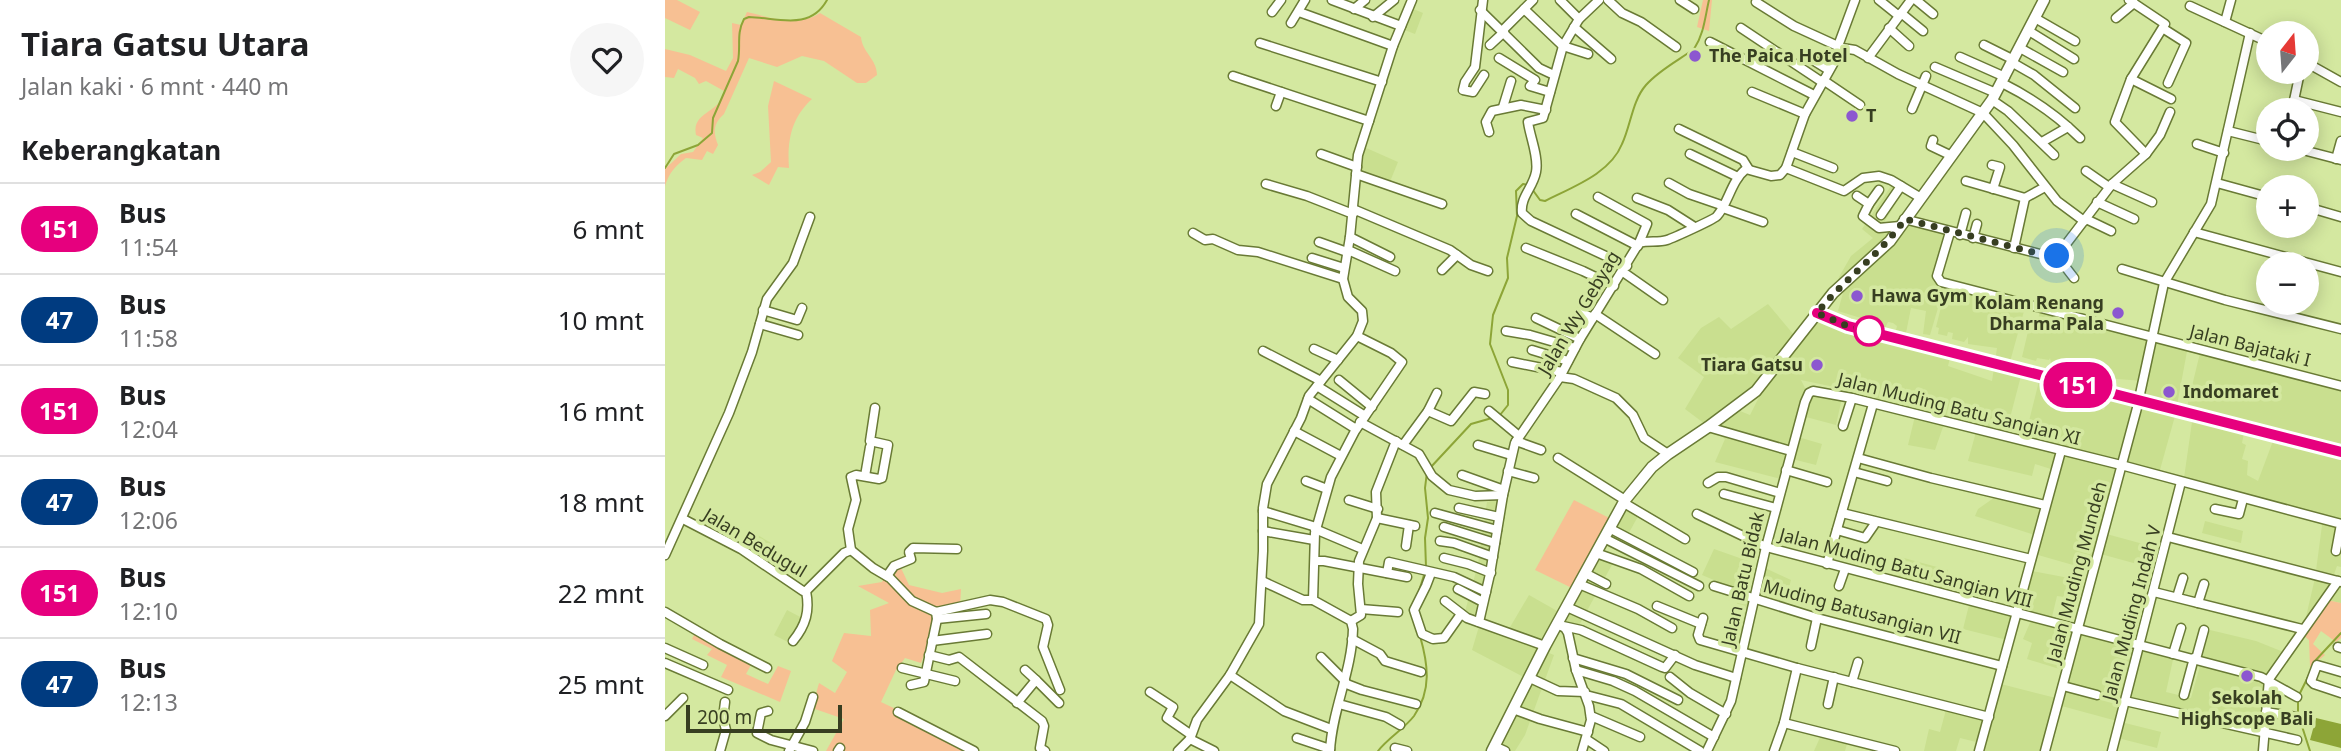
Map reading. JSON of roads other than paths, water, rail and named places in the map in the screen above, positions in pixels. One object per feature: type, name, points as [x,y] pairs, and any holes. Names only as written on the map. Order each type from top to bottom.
[{"type":"main road","points":[[1493,748],[1545,646],[1559,625],[1625,501],[1653,467],[1668,454],[1756,391],[1833,293],[1890,240],[1983,113],[1999,88],[2044,0]]},
{"type":"main road","points":[[1817,313],[1848,326],[2341,452]]},
{"type":"street","points":[[1272,12],[1281,0]]},
{"type":"street","points":[[1291,23],[1305,0]]},
{"type":"street","points":[[1334,0],[1401,26]]},
{"type":"street","points":[[1354,9],[1365,0]]},
{"type":"street","points":[[1373,17],[1394,0]]},
{"type":"street","points":[[1178,751],[1230,675],[1259,624],[1263,511],[1268,484],[1308,399],[1357,336],[1364,316],[1348,297],[1343,279],[1356,171],[1361,145],[1393,46],[1412,0]]},
{"type":"street","points":[[1483,0],[1475,67],[1463,90],[1473,92],[1485,75]]},
{"type":"street","points":[[1490,46],[1533,0]]},
{"type":"street","points":[[1560,0],[1580,19]]},
{"type":"street","points":[[1599,0],[1580,19],[1563,46],[1542,120],[1528,122],[1536,167],[1532,184],[1522,199],[1522,214],[1625,269],[1663,300]]},
{"type":"street","points":[[1680,0],[1694,9]]},
{"type":"street","points":[[1679,129],[1743,160],[1748,168],[1780,176],[1786,168],[1805,114],[1840,47],[1855,0]]},
{"type":"street","points":[[1879,0],[1923,31]]},
{"type":"street","points":[[2225,22],[2231,0]]},
{"type":"street","points":[[1613,1],[1624,15],[1641,22],[1676,47]]},
{"type":"street","points":[[1868,58],[1909,1],[1933,14]]},
{"type":"street","points":[[2116,18],[2131,1],[2164,22],[2164,29],[2131,79],[2115,122],[2146,154]]},
{"type":"street","points":[[1756,2],[1794,26],[1840,47],[1851,49],[1983,113],[2013,145],[2057,201],[2085,220],[2111,231]]},
{"type":"street","points":[[2190,6],[2256,36]]},
{"type":"street","points":[[1524,9],[1563,46],[1588,54]]},
{"type":"street","points":[[1481,10],[1539,68],[1555,75]]},
{"type":"street","points":[[1299,12],[1393,46]]},
{"type":"street","points":[[2035,18],[2075,41]]},
{"type":"street","points":[[1574,27],[1611,59]]},
{"type":"street","points":[[1741,28],[1860,106]]},
{"type":"street","points":[[1889,28],[1909,46]]},
{"type":"street","points":[[2164,29],[2186,43],[2168,83]]},
{"type":"street","points":[[2029,31],[2074,59]]},
{"type":"street","name":"Jalan Muding Mundeh","points":[[2045,751],[2139,400],[2164,283],[2209,211],[2250,33]]},
{"type":"street","points":[[1710,42],[1814,95]]},
{"type":"street","points":[[1260,43],[1382,82]]},
{"type":"street","points":[[1984,45],[2034,75],[2075,108]]},
{"type":"street","points":[[2020,48],[2063,72]]},
{"type":"street","points":[[1808,57],[1829,70]]},
{"type":"street","points":[[1959,57],[1999,88],[2008,111],[2054,155]]},
{"type":"street","points":[[1499,58],[1535,80],[1530,86],[1550,92]]},
{"type":"street","points":[[1935,67],[2030,99],[2080,138]]},
{"type":"street","points":[[2319,70],[2341,82]]},
{"type":"street","points":[[1233,76],[1370,121]]},
{"type":"street","points":[[1912,109],[1926,76]]},
{"type":"street","points":[[2131,79],[2171,99]]},
{"type":"street","points":[[1503,107],[1511,80]]},
{"type":"street","points":[[1276,106],[1281,92]]},
{"type":"street","points":[[1752,92],[1805,114]]},
{"type":"street","points":[[1489,132],[1486,124],[1489,114],[1503,107],[1521,105],[1546,110]]},
{"type":"street","points":[[2319,106],[2341,112]]},
{"type":"street","points":[[2057,256],[2110,186],[2146,154],[2170,112]]},
{"type":"street","points":[[2042,142],[2069,127]]},
{"type":"street","points":[[2228,131],[2256,138]]},
{"type":"street","points":[[1933,140],[1931,146],[1952,156]]},
{"type":"street","points":[[2319,154],[2339,160],[2341,141]]},
{"type":"street","points":[[2197,144],[2224,152]]},
{"type":"street","points":[[1792,152],[1833,168]]},
{"type":"street","points":[[1691,153],[1738,177]]},
{"type":"street","points":[[1321,154],[1442,205]]},
{"type":"street","points":[[1992,165],[2000,167],[1993,190]]},
{"type":"street","points":[[1723,207],[1738,177],[1748,168]]},
{"type":"street","points":[[1786,168],[1844,191],[1863,178],[1888,178],[1921,198]]},
{"type":"street","points":[[2086,171],[2110,186],[2152,202]]},
{"type":"street","points":[[1966,181],[2025,198],[2045,187]]},
{"type":"street","points":[[1669,183],[1689,194],[1763,222]]},
{"type":"street","points":[[2217,183],[2256,194]]},
{"type":"street","points":[[1266,184],[1353,211],[1488,271]]},
{"type":"street","points":[[1881,215],[1901,186]]},
{"type":"street","points":[[1879,190],[1863,216],[1884,230],[1902,222],[2057,256]]},
{"type":"street","points":[[1576,214],[1639,244],[1647,223],[1598,197]]},
{"type":"street","points":[[1857,197],[1869,204]]},
{"type":"street","points":[[1637,198],[1668,210],[1693,226]]},
{"type":"street","points":[[2014,248],[2025,198]]},
{"type":"street","points":[[2098,202],[2134,219]]},
{"type":"street","name":"Jalan Wy Gebyag","points":[[1479,622],[1491,573],[1511,455],[1518,439],[1564,369],[1574,348],[1639,244],[1664,241],[1693,226],[1711,221],[1723,207]]},
{"type":"street","points":[[2319,211],[2341,217]]},
{"type":"street","points":[[1961,235],[1966,213]]},
{"type":"street","points":[[683,519],[729,414],[752,352],[763,310],[771,292],[793,263],[810,216]]},
{"type":"street","points":[[1973,238],[1977,224]]},
{"type":"street","name":"Jalan Bajataki I","points":[[1950,232],[1937,276],[1941,282],[2341,386]]},
{"type":"street","points":[[2194,232],[2341,272]]},
{"type":"street","points":[[1193,233],[1205,240],[1213,239],[1238,250],[1258,252],[1343,279]]},
{"type":"street","points":[[1350,237],[1390,257]]},
{"type":"street","points":[[1319,242],[1395,271]]},
{"type":"street","points":[[1526,248],[1614,286]]},
{"type":"street","points":[[1442,270],[1457,255]]},
{"type":"street","points":[[2057,256],[2074,278]]},
{"type":"street","points":[[1312,258],[1344,268]]},
{"type":"street","points":[[2122,269],[2164,283],[2341,329]]},
{"type":"street","points":[[763,310],[797,320],[802,307]]},
{"type":"street","points":[[1579,312],[1594,316],[1655,354]]},
{"type":"street","points":[[1536,318],[1580,339]]},
{"type":"street","points":[[760,324],[798,335]]},
{"type":"street","points":[[1506,331],[1540,337],[1574,348]]},
{"type":"street","points":[[1313,600],[1315,528],[1327,489],[1341,456],[1360,423],[1402,362],[1391,353],[1357,336]]},
{"type":"street","points":[[1314,349],[1338,360]]},
{"type":"street","points":[[1263,351],[1319,384],[1360,423]]},
{"type":"street","points":[[1532,351],[1564,369],[1574,379],[1622,402],[1633,415],[1644,438],[1668,454]]},
{"type":"street","points":[[1512,362],[1564,369]]},
{"type":"street","points":[[1339,380],[1372,407]]},
{"type":"street","name":"Jalan Muding Batu Sangian XI","points":[[1791,451],[1809,393],[1821,391],[2341,524]]},
{"type":"street","points":[[1428,411],[1451,421],[1474,392],[1485,394]]},
{"type":"street","points":[[1262,581],[1303,600],[1313,600],[1351,621],[1360,618],[1358,569],[1360,556],[1369,541],[1377,513],[1376,492],[1399,443],[1428,411],[1437,393]]},
{"type":"street","points":[[1843,426],[1852,398]]},
{"type":"street","points":[[1308,399],[1419,454],[1432,476],[1441,485],[1475,496],[1504,492]]},
{"type":"street","points":[[1827,564],[1873,404]]},
{"type":"street","points":[[1451,407],[1460,411]]},
{"type":"street","points":[[875,408],[870,441],[888,445],[881,479],[854,475],[852,477],[856,500],[848,529],[851,550],[887,576],[912,601],[937,616],[986,614]]},
{"type":"street","points":[[1493,416],[1518,439],[1541,450]]},
{"type":"street","points":[[1708,427],[1791,451]]},
{"type":"street","points":[[1294,431],[1341,456]]},
{"type":"street","points":[[1478,445],[1511,455]]},
{"type":"street","points":[[865,476],[870,447]]},
{"type":"street","name":"Jalan Batu Bidak","points":[[1707,751],[1726,714],[1791,451]]},
{"type":"street","points":[[1979,751],[2061,451]]},
{"type":"street","points":[[1558,458],[1685,539]]},
{"type":"street","points":[[1858,458],[2045,505]]},
{"type":"street","points":[[1786,470],[1827,482]]},
{"type":"street","points":[[1508,471],[1534,478]]},
{"type":"street","points":[[1854,472],[1887,481]]},
{"type":"street","points":[[1462,475],[1504,492]]},
{"type":"street","points":[[1708,484],[1718,477],[1726,477],[1780,493]]},
{"type":"street","points":[[1306,481],[1327,489]]},
{"type":"street","name":"Jalan Muding Indah V","points":[[2112,751],[2181,482]]},
{"type":"street","points":[[1724,494],[1776,508]]},
{"type":"street","points":[[2215,509],[2239,514],[2243,499]]},
{"type":"street","points":[[1349,500],[1412,525],[1406,546]]},
{"type":"street","points":[[1459,508],[1499,517]]},
{"type":"street","points":[[1263,511],[1315,528],[1360,548]]},
{"type":"street","points":[[1435,513],[1497,530]]},
{"type":"street","points":[[1842,513],[2031,559]]},
{"type":"street","name":"Jalan Muding Batu Sangian VIII","points":[[1697,514],[1766,547],[2269,679],[2297,697]]},
{"type":"street","name":"Jalan Bedugul","points":[[665,555],[683,519],[741,549],[799,589],[806,591],[844,553],[851,550]]},
{"type":"street","points":[[2336,551],[2341,524]]},
{"type":"street","points":[[1837,530],[1865,538],[1874,525]]},
{"type":"street","points":[[1444,527],[1495,543]]},
{"type":"street","points":[[1609,528],[1693,572]]},
{"type":"street","points":[[1262,531],[1314,540]]},
{"type":"street","points":[[2168,537],[2339,582],[2302,629],[2269,679],[2263,751]]},
{"type":"street","points":[[1604,538],[1699,586]]},
{"type":"street","points":[[1440,541],[1454,543],[1493,557]]},
{"type":"street","points":[[887,576],[894,566],[911,559],[909,552],[913,548],[957,549]]},
{"type":"street","points":[[1596,553],[1641,569],[1689,596]]},
{"type":"street","points":[[1444,558],[1491,573]]},
{"type":"street","points":[[1315,562],[1324,561],[1407,577]]},
{"type":"street","points":[[1387,573],[1388,562],[1454,577],[1486,592]]},
{"type":"street","points":[[1839,586],[1845,569]]},
{"type":"street","points":[[1426,571],[1426,586],[1414,610],[1422,634],[1433,639],[1444,638],[1461,614]]},
{"type":"street","points":[[1585,573],[1606,584]]},
{"type":"street","points":[[2177,597],[2183,578]]},
{"type":"street","points":[[1579,584],[1672,628]]},
{"type":"street","points":[[2198,603],[2204,584]]},
{"type":"street","name":"Muding Batusangian VII","points":[[1713,586],[1817,618],[2002,666]]},
{"type":"street","points":[[1458,589],[1483,602]]},
{"type":"street","points":[[793,641],[803,627],[807,614],[806,591]]},
{"type":"street","points":[[2154,592],[2302,629]]},
{"type":"street","points":[[937,616],[990,600],[1003,602],[1046,619],[1048,625],[1043,648],[1061,690]]},
{"type":"street","points":[[1445,601],[1461,614],[1545,646]]},
{"type":"street","points":[[1657,606],[1702,621],[1698,637],[1703,640],[1797,668],[1989,717]]},
{"type":"street","points":[[1567,607],[1695,665],[1736,678]]},
{"type":"street","points":[[1361,609],[1398,612]]},
{"type":"street","points":[[665,612],[768,668]]},
{"type":"street","points":[[911,685],[923,684],[937,616]]},
{"type":"street","points":[[1811,646],[1817,618]]},
{"type":"street","points":[[1297,738],[1330,750],[1331,729],[1339,704],[1352,639],[1351,621]]},
{"type":"street","points":[[1559,625],[1581,630],[1665,668],[1675,656]]},
{"type":"street","points":[[1559,625],[1568,633],[1576,670],[1591,716],[1582,751]]},
{"type":"street","points":[[2173,654],[2182,628]]},
{"type":"street","points":[[2184,695],[2204,630]]},
{"type":"street","points":[[932,641],[987,634]]},
{"type":"street","points":[[1352,639],[1382,656],[1385,661],[1421,672]]},
{"type":"street","points":[[665,648],[703,665]]},
{"type":"street","points":[[929,655],[949,660],[959,657],[1043,722],[1040,746],[1045,751]]},
{"type":"street","points":[[1321,657],[1344,682],[1362,690],[1416,704]]},
{"type":"street","points":[[1573,658],[1626,674],[1678,700]]},
{"type":"street","points":[[1852,682],[1858,662]]},
{"type":"street","points":[[665,663],[728,690]]},
{"type":"street","points":[[2341,672],[2317,665],[2311,680],[2314,684],[2341,693]]},
{"type":"street","points":[[902,668],[955,681]]},
{"type":"street","points":[[1774,751],[1784,723],[1797,668]]},
{"type":"street","points":[[1025,670],[1059,703]]},
{"type":"street","points":[[1576,670],[1624,686],[1714,737]]},
{"type":"street","points":[[1230,675],[1284,711],[1331,729]]},
{"type":"street","points":[[1670,677],[1690,693],[1726,714]]},
{"type":"street","points":[[1828,704],[1835,677]]},
{"type":"street","points":[[1530,678],[1558,691],[1585,694],[1621,704],[1700,751]]},
{"type":"street","points":[[1017,704],[1036,680]]},
{"type":"street","points":[[2063,687],[2097,695]]},
{"type":"street","points":[[1150,692],[1173,707],[1167,718],[1213,751]]},
{"type":"street","points":[[790,748],[806,722],[813,697]]},
{"type":"street","points":[[665,716],[683,698]]},
{"type":"street","points":[[2125,701],[2297,740]]},
{"type":"street","points":[[720,751],[726,730],[723,718],[725,702]]},
{"type":"street","points":[[1339,704],[1386,717],[1400,725]]},
{"type":"street","points":[[1513,709],[1587,735],[1604,751]]},
{"type":"street","points":[[768,711],[761,713],[757,733],[790,748],[813,751]]},
{"type":"street","points":[[898,712],[974,751]]},
{"type":"street","points":[[2266,712],[2296,717]]},
{"type":"street","points":[[1591,716],[1640,737]]},
{"type":"street","points":[[1784,723],[1895,751]]},
{"type":"street","points":[[1395,748],[1407,751]]},
{"type":"street","points":[[1493,748],[1505,751]]},
{"type":"waterway","points":[[665,168],[674,154],[698,145],[712,133],[713,118],[738,61],[740,30],[744,19],[802,19],[820,10],[827,0]]},
{"type":"waterway","points":[[1532,189],[1540,200],[1545,201],[1589,179],[1609,164],[1622,144],[1641,91],[1663,70],[1694,49],[1702,31],[1709,0]]},
{"type":"waterway","points":[[1500,415],[1508,405],[1508,390],[1490,344],[1493,315],[1508,278],[1507,258],[1517,216],[1516,191],[1523,184],[1528,185]]},
{"type":"waterway","points":[[1430,468],[1471,424],[1492,418]]},
{"type":"waterway","points":[[1426,567],[1427,472]]},
{"type":"waterway","points":[[1419,591],[1425,572]]},
{"type":"waterway","points":[[2312,667],[2341,633]]},
{"type":"waterway","points":[[1378,751],[1414,716],[1424,696],[1427,677],[1420,636]]},
{"type":"waterway","points":[[2299,695],[2309,675]]},
{"type":"waterway","points":[[2298,701],[2298,714],[2310,751]]},
{"type":"place","name":"The Paica Hotel","points":[[1695,56]]},
{"type":"place","name":"T","points":[[1852,116]]},
{"type":"place","name":"Hawa Gym","points":[[1857,296]]},
{"type":"place","name":"Kolam Renang Dharma Pala","points":[[2118,313]]},
{"type":"place","name":"Tiara Gatsu","points":[[1817,365]]},
{"type":"place","name":"Indomaret","points":[[2169,392]]},
{"type":"place","name":"Sekolah HighScope Bali","points":[[2247,676]]}]
